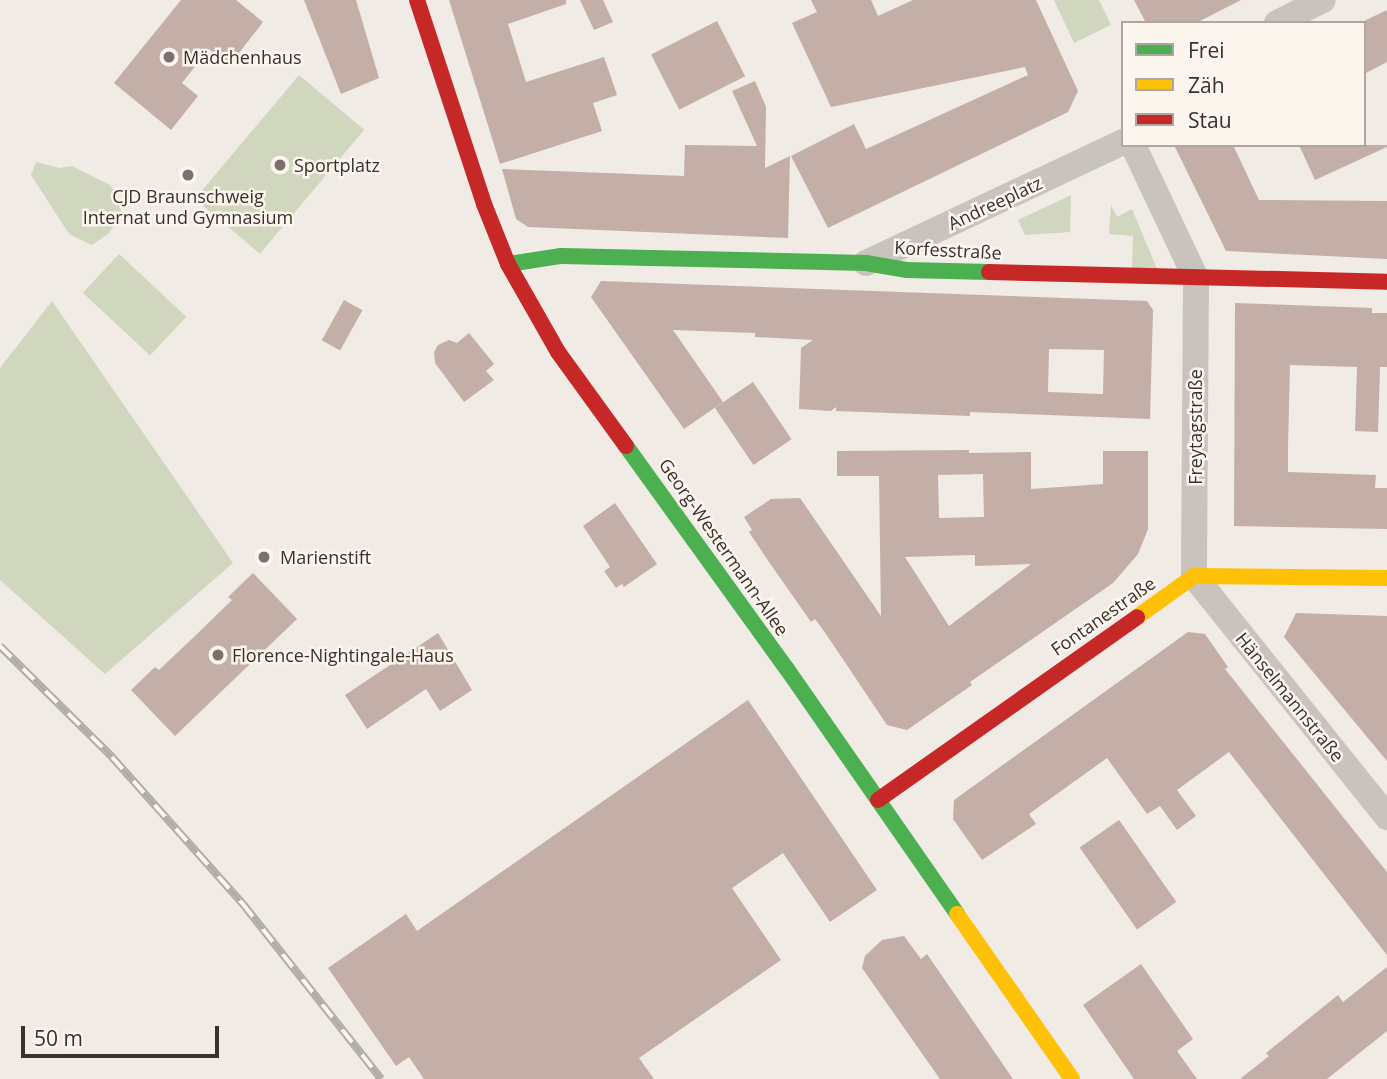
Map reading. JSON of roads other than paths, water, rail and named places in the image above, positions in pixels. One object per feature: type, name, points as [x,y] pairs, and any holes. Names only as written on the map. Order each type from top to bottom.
[{"type":"street","name":"Georg-Westermann-Allee","points":[[417,0],[484,204],[508,264],[558,352],[647,471],[1072,1079]]},
{"type":"street","points":[[1281,21],[1324,0]]},
{"type":"street","name":"Andreeplatz","points":[[866,263],[1121,143]]},
{"type":"street","points":[[1134,147],[1196,278]]},
{"type":"street","name":"Korfesstraße","points":[[508,264],[561,256],[866,263],[907,270],[1387,282]]},
{"type":"street","name":"Freytagstraße","points":[[1194,576],[1196,278]]},
{"type":"street","points":[[1194,576],[1387,578]]},
{"type":"street","name":"Fontanestraße","points":[[878,800],[1194,576]]},
{"type":"street","name":"Hänselmannstraße","points":[[1194,576],[1387,817]]},
{"type":"railway","points":[[0,646],[112,757],[243,904],[381,1079]]},
{"type":"place","name":"Mädchenhaus","points":[[169,57]]},
{"type":"place","name":"Sportplatz","points":[[280,165]]},
{"type":"place","name":"CJD Braunschweig Internat und Gymnasium","points":[[188,175]]},
{"type":"place","name":"Marienstift","points":[[264,557]]},
{"type":"place","name":"Florence-Nightingale-Haus","points":[[218,655]]}]
